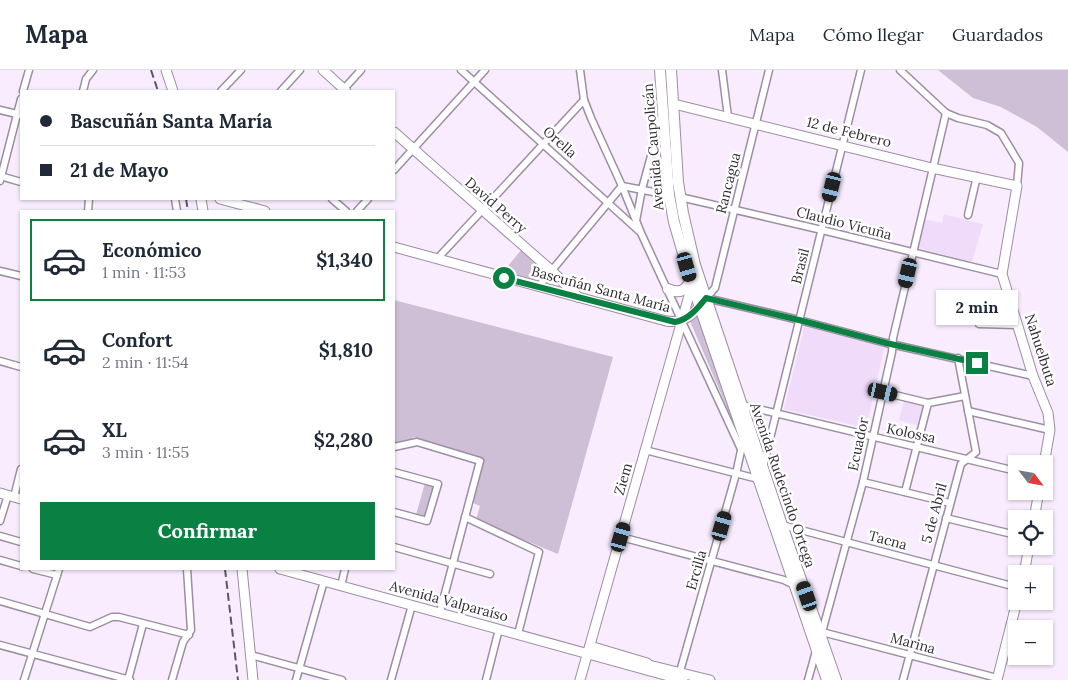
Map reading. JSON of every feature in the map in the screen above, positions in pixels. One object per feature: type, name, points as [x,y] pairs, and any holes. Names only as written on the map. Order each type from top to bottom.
[{"type":"main road","name":"Avenida Caupolicán","points":[[660,70],[669,195],[674,222],[699,307]]},
{"type":"main road","name":"Avenida Caupolicán","points":[[671,70],[680,198],[695,265],[706,298]]},
{"type":"main road","points":[[661,83],[664,95],[674,104]]},
{"type":"main road","points":[[669,195],[675,200],[683,213]]},
{"type":"main road","points":[[668,289],[682,292],[691,283]]},
{"type":"main road","name":"Avenida Rudecindo Ortega","points":[[706,298],[782,525],[821,631],[836,680]]},
{"type":"main road","name":"Avenida Rudecindo Ortega","points":[[699,307],[827,680]]},
{"type":"street","points":[[23,90],[29,70]]},
{"type":"street","points":[[83,90],[86,79],[93,70]]},
{"type":"street","points":[[166,70],[174,90]]},
{"type":"street","points":[[170,70],[174,90]]},
{"type":"street","points":[[222,90],[241,70]]},
{"type":"street","points":[[282,90],[300,70]]},
{"type":"street","points":[[323,70],[343,90]]},
{"type":"street","points":[[345,90],[361,70]]},
{"type":"street","name":"Orella","points":[[461,70],[642,233]]},
{"type":"street","points":[[395,169],[485,70]]},
{"type":"street","points":[[580,70],[584,100],[636,221],[741,449]]},
{"type":"street","points":[[722,70],[728,117]]},
{"type":"street","name":"Rancagua","points":[[706,298],[715,288],[769,70]]},
{"type":"street","name":"Brasil","points":[[763,468],[861,70]]},
{"type":"street","points":[[900,70],[946,113],[987,125],[1001,134],[1019,163],[1017,186]]},
{"type":"street","points":[[437,259],[584,100]]},
{"type":"street","name":"12 de Febrero","points":[[674,104],[842,144],[932,168],[1017,186]]},
{"type":"street","points":[[0,110],[19,115],[0,178],[20,182]]},
{"type":"street","name":"Ecuador","points":[[821,631],[862,482],[912,252],[946,113]]},
{"type":"street","points":[[636,221],[642,189],[662,116]]},
{"type":"street","name":"David Perry","points":[[395,133],[552,271],[580,298]]},
{"type":"street","points":[[968,215],[976,176]]},
{"type":"street","points":[[622,186],[669,195]]},
{"type":"street","points":[[538,287],[622,186]]},
{"type":"street","name":"Nahuelbuta","points":[[1017,186],[1002,274],[1033,376],[1048,413],[1050,430],[1046,455]]},
{"type":"street","name":"Claudio Vicuña","points":[[680,198],[735,209],[1002,274]]},
{"type":"street","points":[[333,200],[345,210]]},
{"type":"street","points":[[358,210],[367,200]]},
{"type":"street","points":[[240,201],[262,210]]},
{"type":"street","name":"Bascuñán Santa María","points":[[395,247],[666,321],[682,321],[699,307],[706,298]]},
{"type":"street","points":[[0,271],[20,276]]},
{"type":"street","name":"Ziem","points":[[580,680],[682,321],[691,283]]},
{"type":"street","points":[[706,298],[892,345],[1033,376]]},
{"type":"street","points":[[979,324],[1018,325]]},
{"type":"street","name":"5 de Abril","points":[[903,680],[911,656],[960,464],[976,452],[958,358]]},
{"type":"street","points":[[0,362],[20,366]]},
{"type":"street","points":[[883,392],[928,403],[965,396]]},
{"type":"street","points":[[905,492],[928,403]]},
{"type":"street","name":"Kolossa","points":[[742,406],[1008,468]]},
{"type":"street","points":[[968,411],[1050,430]]},
{"type":"street","name":"Ercilla","points":[[679,678],[736,474],[744,437]]},
{"type":"street","points":[[395,447],[417,442],[480,461],[440,612]]},
{"type":"street","points":[[645,450],[758,480]]},
{"type":"street","points":[[0,521],[20,472]]},
{"type":"street","points":[[395,472],[446,487]]},
{"type":"street","points":[[862,482],[950,503]]},
{"type":"street","points":[[428,521],[438,484]]},
{"type":"street","points":[[395,512],[436,523]]},
{"type":"street","points":[[465,518],[539,552],[518,634]]},
{"type":"street","points":[[946,518],[1008,534]]},
{"type":"street","name":"Tacna","points":[[782,525],[1008,585]]},
{"type":"street","points":[[0,536],[20,542]]},
{"type":"street","points":[[621,537],[779,579],[794,585]]},
{"type":"street","points":[[395,547],[490,574]]},
{"type":"street","points":[[0,560],[20,566]]},
{"type":"street","points":[[779,579],[788,569]]},
{"type":"street","points":[[24,680],[58,572],[41,570]]},
{"type":"street","points":[[172,680],[182,642],[189,635],[191,625],[187,570]]},
{"type":"street","points":[[242,570],[253,680]]},
{"type":"street","name":"Avenida Valparaíso","points":[[288,570],[304,572],[341,586],[518,634],[654,665],[679,678]]},
{"type":"street","points":[[341,586],[345,570]]},
{"type":"street","points":[[296,680],[324,581]]},
{"type":"street","points":[[0,601],[90,627],[115,617],[189,635]]},
{"type":"street","points":[[391,680],[412,605]]},
{"type":"street","points":[[997,679],[1016,610]]},
{"type":"street","points":[[0,645],[129,680],[143,624]]},
{"type":"street","points":[[486,680],[499,629]]},
{"type":"street","name":"Marina","points":[[821,631],[997,679]]},
{"type":"street","name":"Avenida Valparaíso","points":[[589,650],[611,659],[679,678],[710,680]]},
{"type":"street","points":[[808,680],[816,650]]},
{"type":"street","points":[[250,655],[341,680]]},
{"type":"street","name":"Avenida Valparaíso","points":[[611,659],[654,665]]},
{"type":"shaded area","points":[[938,70],[1068,70],[1068,152],[1037,127],[1001,107],[973,98]]},
{"type":"shaded area","points":[[944,214],[983,224],[972,262],[915,247],[923,219],[942,223]]},
{"type":"shaded area","points":[[522,249],[546,270],[535,280],[504,271]]},
{"type":"shaded area","points":[[395,300],[613,357],[558,554],[476,520],[480,506],[473,503],[484,460],[413,437],[412,439],[395,443]]},
{"type":"shaded area","points":[[699,315],[705,339],[742,437],[740,443],[690,321]]},
{"type":"shaded area","points":[[805,324],[885,345],[866,428],[784,409]]},
{"type":"shaded area","points":[[905,398],[923,403],[917,425],[899,420]]},
{"type":"shaded area","points":[[425,483],[435,486],[426,518],[416,515]]},
{"type":"railway","points":[[151,70],[158,90]]},
{"type":"railway","points":[[186,200],[188,210]]},
{"type":"railway","points":[[225,570],[238,680]]},
{"type":"route","points":[[504,278],[675,322],[682,321],[699,307],[706,298],[886,343],[977,363]]}]
